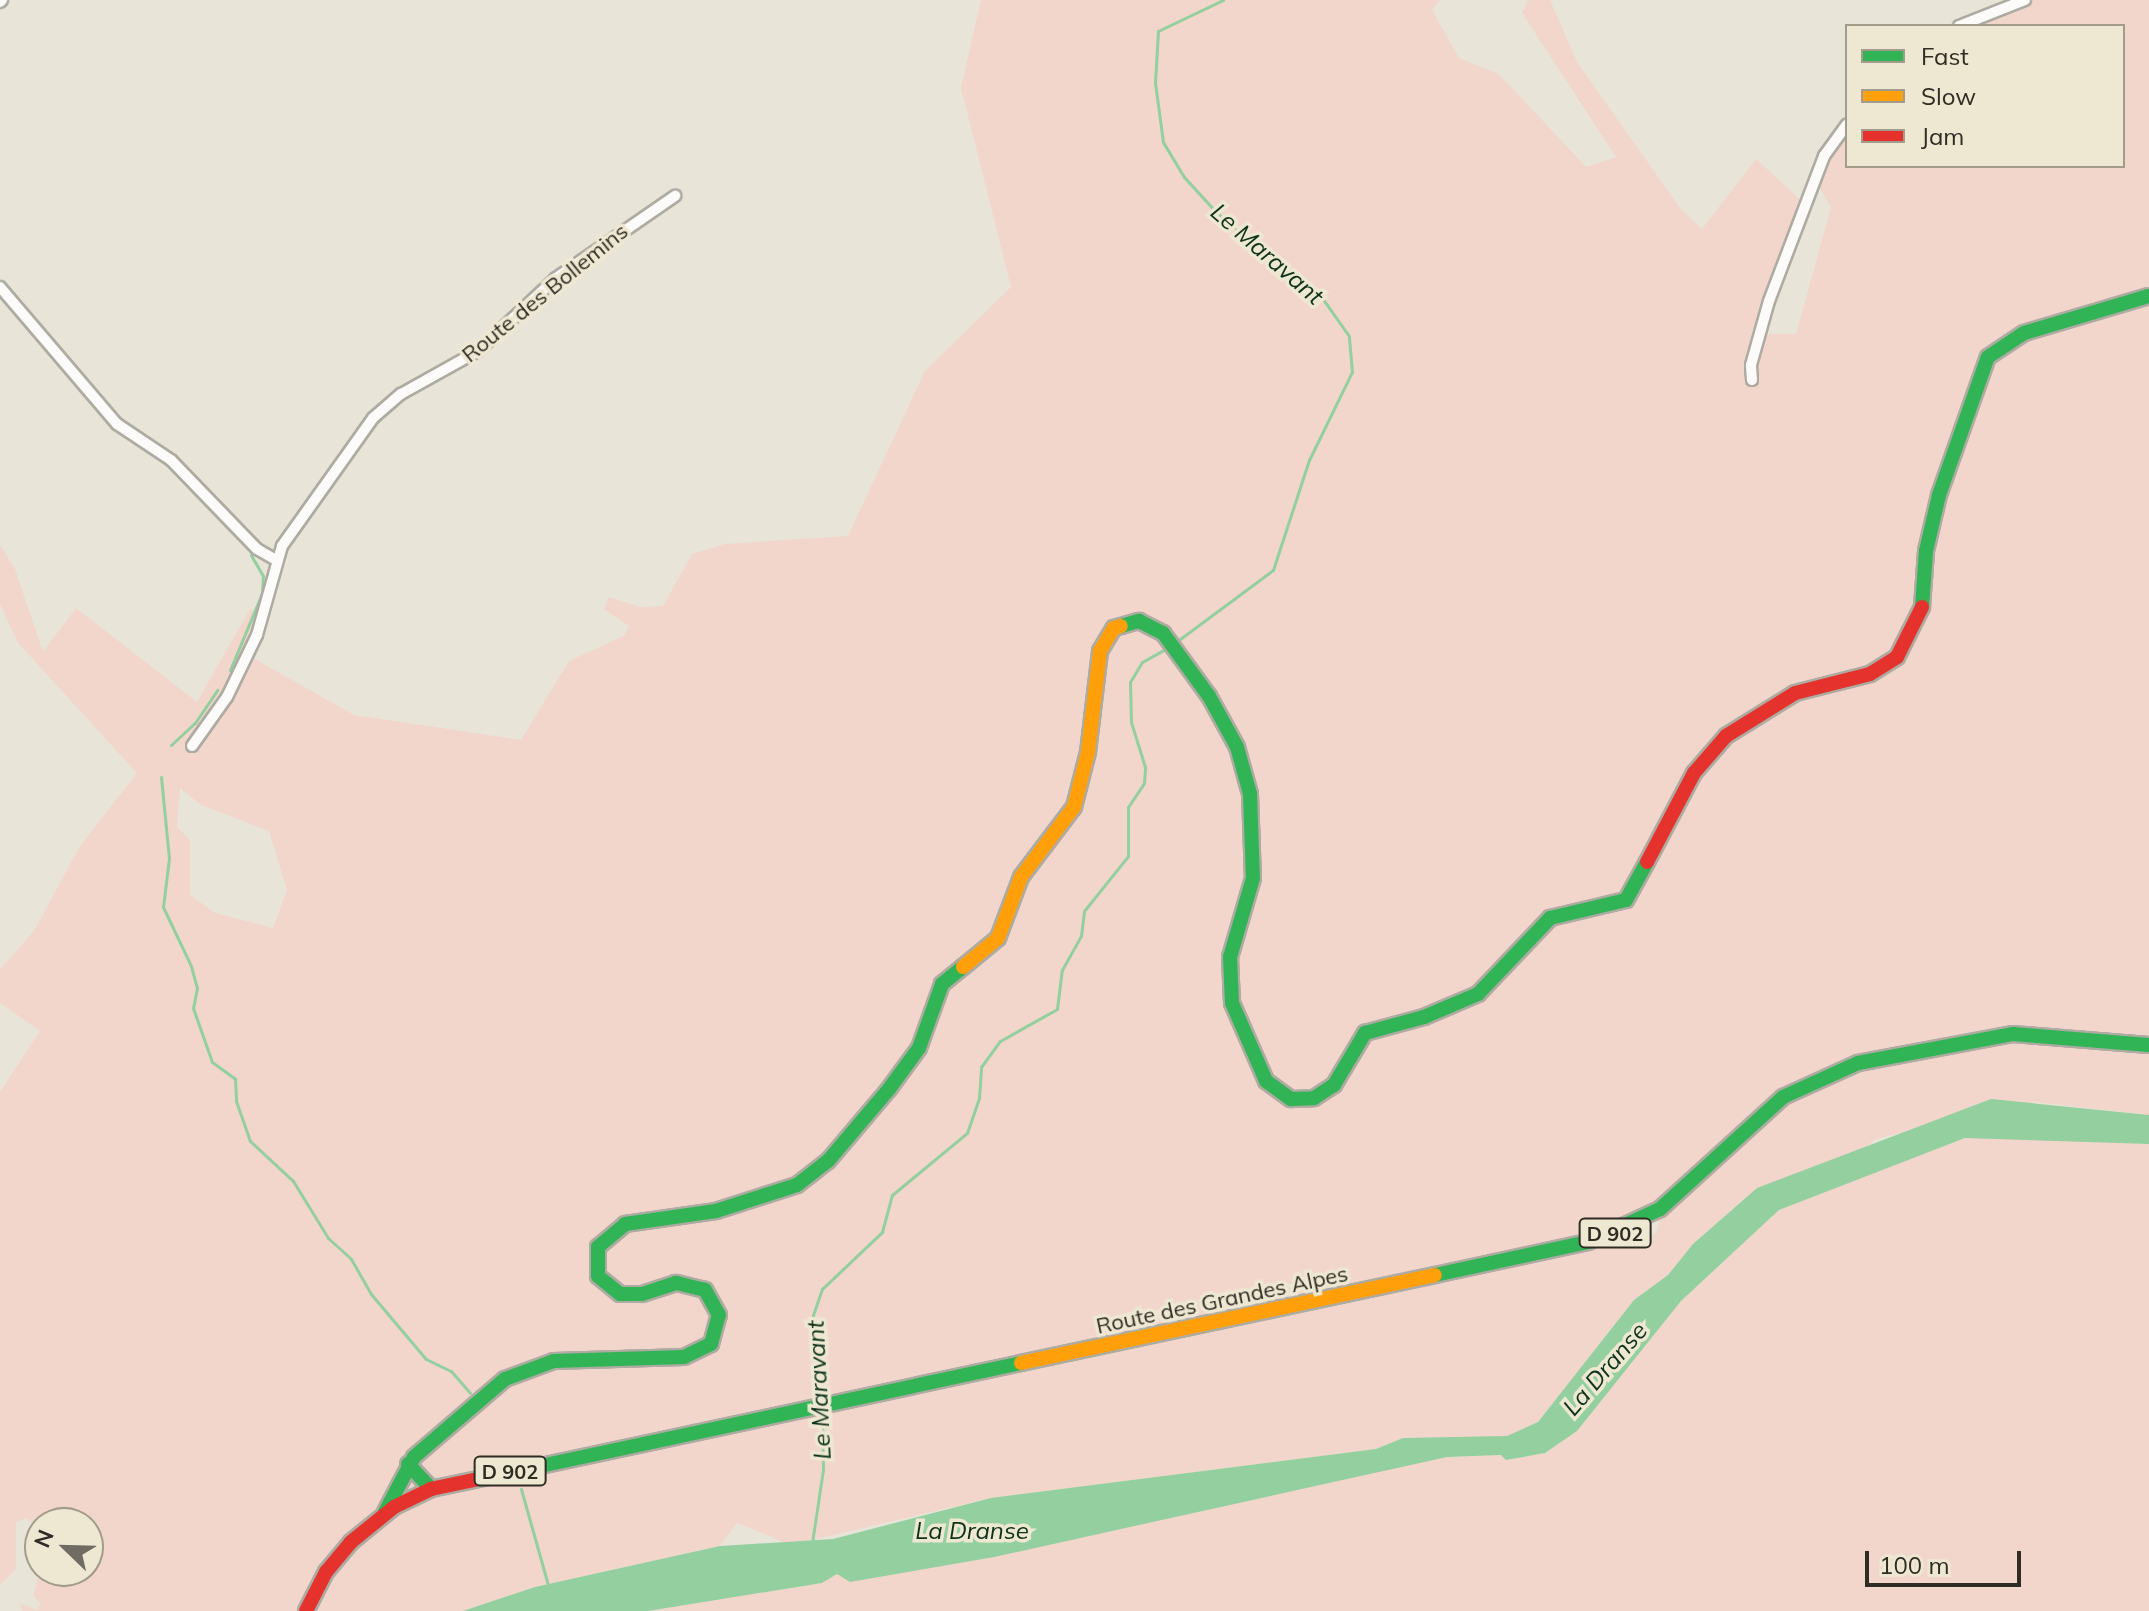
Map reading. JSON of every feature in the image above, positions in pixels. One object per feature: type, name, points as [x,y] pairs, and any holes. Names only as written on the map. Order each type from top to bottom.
[{"type":"street","points":[[1964,24],[2025,0]]},
{"type":"street","points":[[1752,380],[1751,365],[1769,301],[1824,156],[1845,127]]},
{"type":"street","name":"Route des Bollemins","points":[[192,746],[227,697],[253,645],[271,596],[276,560],[379,412],[478,351],[556,278],[675,196]]},
{"type":"street","points":[[0,287],[117,424],[174,462],[257,549],[276,560]]},
{"type":"street","points":[[385,1512],[408,1464],[484,1394],[529,1368],[579,1359],[684,1357],[711,1344],[719,1315],[705,1290],[676,1283],[635,1296],[620,1294],[598,1276],[598,1247],[625,1224],[716,1211],[797,1185],[828,1161],[889,1089],[919,1048],[942,984],[998,938],[1021,877],[1078,798],[1098,660],[1114,628],[1139,621],[1163,633],[1209,696],[1237,747],[1250,794],[1253,878],[1232,945],[1232,1003],[1250,1054],[1266,1081],[1291,1099],[1314,1098],[1334,1085],[1365,1033],[1424,1017],[1485,990],[1550,918],[1626,900],[1694,773],[1726,736],[1785,697],[1870,674],[1897,657],[1922,609],[1926,551],[1944,475],[1988,357],[2024,333],[2149,296]]},
{"type":"street","name":"Route des Grandes Alpes","points":[[306,1611],[334,1561],[385,1512],[431,1489],[829,1406],[1603,1237],[1673,1199],[1783,1097],[1858,1063],[2013,1034],[2149,1045]]},
{"type":"street","points":[[408,1464],[431,1489]]},
{"type":"shaded area","points":[[981,0],[1440,0],[1432,10],[1459,58],[1499,74],[1586,167],[1616,157],[1522,13],[1528,0],[1550,0],[1577,62],[1680,208],[1702,229],[1756,159],[1803,202],[1756,334],[1796,334],[1831,208],[1815,179],[1845,127],[1845,168],[2125,168],[2125,24],[1964,24],[2025,0],[2149,0],[2149,1115],[2035,1102],[1876,1139],[1862,1150],[1757,1188],[1693,1244],[1668,1275],[1634,1300],[1538,1422],[1507,1437],[1403,1438],[1376,1449],[991,1498],[791,1545],[737,1523],[720,1546],[535,1587],[463,1611],[22,1611],[20,1603],[37,1610],[41,1604],[33,1596],[35,1587],[104,1587],[104,1507],[24,1507],[24,1519],[16,1522],[16,1569],[0,1585],[0,1092],[40,1031],[0,1003],[0,969],[34,931],[80,846],[137,773],[18,643],[0,604],[0,545],[15,569],[43,652],[76,608],[197,702],[250,609],[265,616],[248,655],[354,715],[521,740],[569,661],[624,636],[629,626],[604,609],[609,597],[640,607],[663,606],[692,554],[725,544],[848,536],[925,371],[1011,287],[961,88]],"holes":[[[180,788],[201,805],[269,831],[287,890],[273,928],[215,913],[190,895],[190,840],[177,827]],[[1660,1217],[1657,1231],[1644,1243],[1622,1237]]]},
{"type":"shaded area","points":[[1985,1135],[2149,1144],[2149,1611],[648,1611],[822,1583],[837,1574],[1447,1457],[1502,1455],[1506,1460],[1545,1453],[1577,1431],[1681,1301],[1779,1210],[1956,1141]]},
{"type":"water","name":"La Dranse","points":[[1991,1099],[2149,1115],[2149,1144],[1965,1138],[1779,1210],[1681,1301],[1577,1431],[1545,1453],[1506,1460],[1501,1455],[1447,1457],[994,1557],[850,1582],[837,1574],[822,1583],[648,1611],[463,1611],[535,1587],[720,1546],[833,1539],[991,1498],[1376,1449],[1403,1438],[1507,1436],[1538,1422],[1634,1300],[1668,1275],[1693,1244],[1757,1188]]},
{"type":"waterway","name":"Le Maravant","points":[[1180,639],[1273,570],[1309,460],[1352,372],[1349,336],[1320,295],[1217,213],[1184,177],[1163,142],[1155,83],[1158,31],[1223,0]]},
{"type":"waterway","points":[[230,670],[262,593],[263,576],[251,555]]},
{"type":"waterway","name":"Le Maravant","points":[[818,1401],[813,1315],[822,1289],[882,1232],[892,1195],[967,1133],[979,1098],[981,1067],[1000,1041],[1057,1009],[1062,970],[1081,936],[1084,911],[1128,856],[1128,807],[1144,783],[1145,767],[1131,722],[1130,682],[1142,662],[1165,649]]},
{"type":"waterway","points":[[171,745],[195,723],[217,690]]},
{"type":"waterway","points":[[161,777],[169,858],[163,907],[191,966],[197,988],[193,1008],[212,1062],[235,1079],[236,1101],[250,1141],[293,1181],[328,1238],[351,1259],[371,1294],[426,1359],[451,1371],[470,1393]]},
{"type":"waterway","name":"Le Maravant","points":[[812,1543],[823,1469],[822,1412]]},
{"type":"waterway","points":[[521,1489],[548,1585]]},
{"type":"traffic: fast","points":[[1922,607],[1926,551],[1939,495],[1988,357],[2024,333],[2149,296]]},
{"type":"traffic: fast","points":[[1121,626],[1139,621],[1163,633],[1209,696],[1237,747],[1250,794],[1253,878],[1230,957],[1232,1003],[1266,1081],[1291,1099],[1314,1098],[1334,1085],[1365,1033],[1424,1017],[1478,994],[1550,918],[1626,900],[1647,862]]},
{"type":"traffic: fast","points":[[385,1512],[414,1457],[505,1379],[554,1361],[684,1357],[711,1344],[719,1315],[705,1290],[676,1283],[642,1294],[620,1294],[598,1276],[598,1247],[625,1224],[716,1211],[797,1185],[828,1161],[889,1089],[919,1048],[942,984],[963,967]]},
{"type":"traffic: fast","points":[[1435,1275],[1588,1242],[1660,1209],[1783,1097],[1858,1063],[2013,1034],[2149,1045]]},
{"type":"traffic: fast","points":[[503,1474],[1021,1363]]},
{"type":"traffic: fast","points":[[408,1464],[431,1489]]},
{"type":"traffic: slow","points":[[963,967],[998,938],[1021,877],[1074,807],[1088,752],[1100,651],[1114,628],[1121,626]]},
{"type":"traffic: slow","points":[[1021,1363],[1435,1275]]},
{"type":"traffic: jam","points":[[1647,862],[1694,773],[1726,736],[1795,693],[1870,674],[1897,657],[1922,607]]},
{"type":"traffic: jam","points":[[306,1611],[326,1572],[351,1542],[394,1507],[431,1489],[503,1474]]}]
